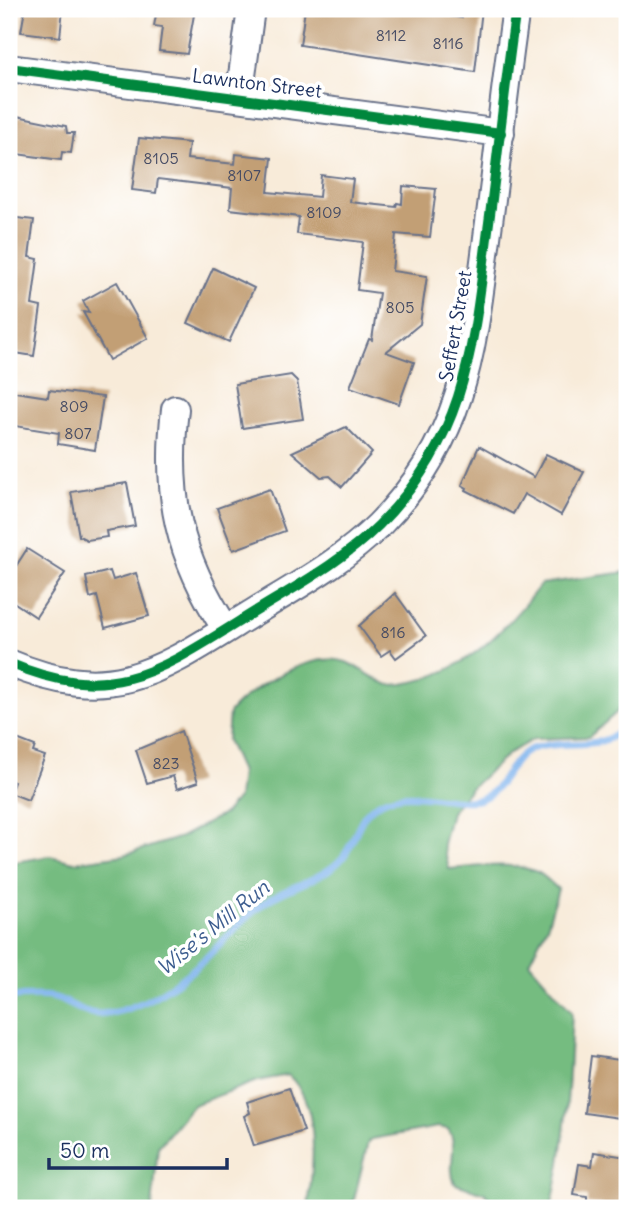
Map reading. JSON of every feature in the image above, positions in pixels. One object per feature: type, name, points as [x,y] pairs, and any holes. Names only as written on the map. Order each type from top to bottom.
[{"type":"street","points":[[239,97],[251,9]]},
{"type":"street","name":"Seffert Street","points":[[9,663],[30,672],[78,682],[128,680],[176,661],[359,543],[398,504],[440,441],[458,403],[471,358],[516,9]]},
{"type":"street","name":"Lawnton Street","points":[[9,68],[501,132]]},
{"type":"street","points":[[175,409],[171,458],[178,525],[192,571],[226,629]]},
{"type":"green space","points":[[627,572],[627,698],[617,712],[589,737],[534,739],[509,753],[469,790],[451,812],[443,844],[449,869],[493,866],[527,869],[540,873],[558,889],[548,924],[529,962],[572,1012],[564,1135],[551,1208],[495,1208],[485,1193],[455,1184],[452,1170],[453,1142],[448,1129],[438,1127],[372,1139],[368,1142],[352,1208],[308,1208],[313,1155],[311,1119],[299,1088],[288,1075],[257,1081],[193,1105],[158,1147],[152,1208],[9,1208],[9,863],[50,856],[74,862],[124,855],[181,837],[224,814],[238,798],[241,772],[227,740],[229,713],[252,692],[283,673],[317,661],[332,660],[346,662],[392,685],[416,681],[459,664],[477,651],[511,620],[541,584]]},
{"type":"building","points":[[25,9],[63,9],[60,37],[21,32]]},
{"type":"building","points":[[157,9],[195,9],[187,54],[159,51],[162,27],[154,26]]},
{"type":"building","points":[[305,9],[426,9],[426,12],[462,18],[463,9],[482,9],[475,72],[300,45]]},
{"type":"building","points":[[17,116],[66,126],[67,133],[74,133],[71,153],[62,152],[61,160],[9,153],[9,118],[17,119]]},
{"type":"building","points":[[139,138],[189,143],[187,159],[235,164],[236,154],[272,158],[268,192],[319,197],[321,175],[353,179],[350,202],[396,207],[397,203],[402,204],[403,186],[436,189],[430,237],[396,234],[392,271],[427,276],[420,324],[386,352],[414,362],[399,404],[350,387],[369,339],[372,340],[379,293],[357,290],[363,242],[297,234],[299,217],[230,209],[232,188],[158,179],[156,193],[132,190]]},
{"type":"building","points":[[9,217],[34,220],[29,257],[38,259],[32,305],[41,307],[34,356],[9,352],[9,320],[12,320],[17,279],[9,278]]},
{"type":"building","points":[[213,268],[254,288],[229,342],[188,323]]},
{"type":"building","points":[[117,282],[148,338],[109,360],[83,312],[89,313],[83,301]]},
{"type":"building","points":[[291,375],[297,381],[303,419],[242,428],[235,384]]},
{"type":"building","points":[[49,390],[103,397],[95,450],[58,444],[59,433],[9,425],[9,391],[48,397]]},
{"type":"building","points":[[346,427],[372,453],[342,487],[330,476],[321,477],[292,452]]},
{"type":"building","points":[[479,446],[534,477],[546,454],[584,472],[561,515],[524,494],[513,514],[466,490],[462,485]]},
{"type":"building","points":[[127,483],[135,526],[106,531],[107,537],[87,540],[79,536],[71,492]]},
{"type":"building","points":[[270,489],[285,531],[233,550],[217,508]]},
{"type":"building","points":[[27,549],[65,573],[36,617],[9,599],[9,577]]},
{"type":"building","points":[[110,571],[113,580],[136,573],[149,616],[105,628],[97,596],[90,598],[86,577]]},
{"type":"building","points":[[395,593],[426,636],[396,658],[390,650],[381,656],[359,626]]},
{"type":"building","points":[[181,731],[198,782],[177,789],[173,776],[147,783],[136,750]]},
{"type":"building","points":[[9,736],[35,746],[33,752],[45,756],[28,800],[10,793],[14,782],[9,780]]},
{"type":"building","points":[[591,1056],[627,1061],[627,1119],[584,1113]]},
{"type":"building","points":[[289,1088],[304,1131],[254,1146],[244,1116],[250,1113],[247,1102]]},
{"type":"building","points":[[594,1152],[627,1157],[627,1208],[587,1203],[587,1197],[574,1195],[579,1164],[592,1166]]},
{"type":"waterway","name":"Wise's Mill Run","points":[[9,997],[51,997],[94,1014],[132,1007],[162,992],[191,972],[244,919],[264,903],[334,866],[348,850],[366,814],[383,801],[406,796],[477,800],[494,790],[525,752],[546,745],[584,744],[608,739],[627,724]]},
{"type":"cycle path","points":[[9,663],[74,682],[102,682],[153,670],[205,642],[328,566],[363,540],[408,492],[431,458],[448,423],[461,388],[470,351],[483,272],[516,9]]},
{"type":"cycle path","points":[[9,68],[501,133]]}]
